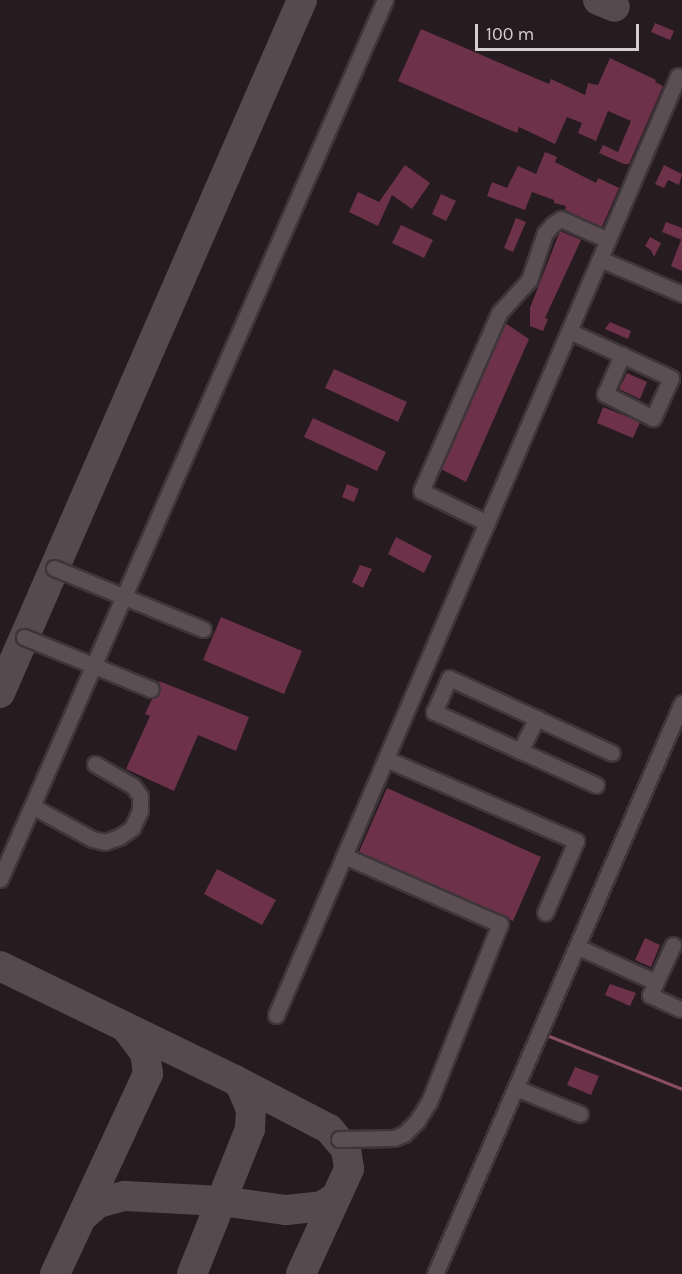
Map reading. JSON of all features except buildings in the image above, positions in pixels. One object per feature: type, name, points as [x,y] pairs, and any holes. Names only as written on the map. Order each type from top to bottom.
[{"type":"street","points":[[0,879],[385,0]]},
{"type":"street","points":[[276,1015],[678,76],[682,78]]},
{"type":"street","points":[[487,523],[422,491],[499,313],[529,280],[545,233],[561,219],[608,240]]},
{"type":"street","points":[[600,259],[682,294]]},
{"type":"street","points":[[569,331],[622,355],[671,378],[653,418],[605,394],[622,355]]},
{"type":"street","points":[[54,568],[203,629]]},
{"type":"street","points":[[24,637],[152,690]]},
{"type":"street","points":[[596,785],[434,712],[449,678],[612,753]]},
{"type":"street","points":[[417,685],[441,696]]},
{"type":"street","points":[[435,1274],[682,703]]},
{"type":"street","points":[[520,751],[537,718]]},
{"type":"street","points":[[386,759],[576,841],[545,913]]},
{"type":"street","points":[[32,806],[92,839],[105,842],[119,837],[132,828],[140,811],[140,796],[133,786],[95,764]]},
{"type":"street","points":[[339,1138],[394,1138],[404,1134],[417,1121],[429,1102],[500,924],[344,856]]},
{"type":"street","points":[[673,945],[650,995],[680,1009]]},
{"type":"street","points":[[578,947],[656,982]]},
{"type":"street","points":[[516,1088],[580,1114]]},
{"type":"waterway","points":[[549,1036],[682,1089]]},
{"type":"taxiway","points":[[0,693],[302,0]]},
{"type":"taxiway","points":[[598,0],[615,7]]},
{"type":"taxiway","points":[[0,966],[235,1080],[241,1086],[251,1109],[250,1129],[192,1274]]},
{"type":"taxiway","points":[[55,1274],[148,1074],[145,1053],[126,1028]]},
{"type":"taxiway","points":[[235,1080],[329,1129],[346,1149],[349,1169],[301,1274]]},
{"type":"taxiway","points":[[82,1217],[98,1203],[125,1196],[221,1201],[286,1210],[322,1206],[336,1197]]}]
